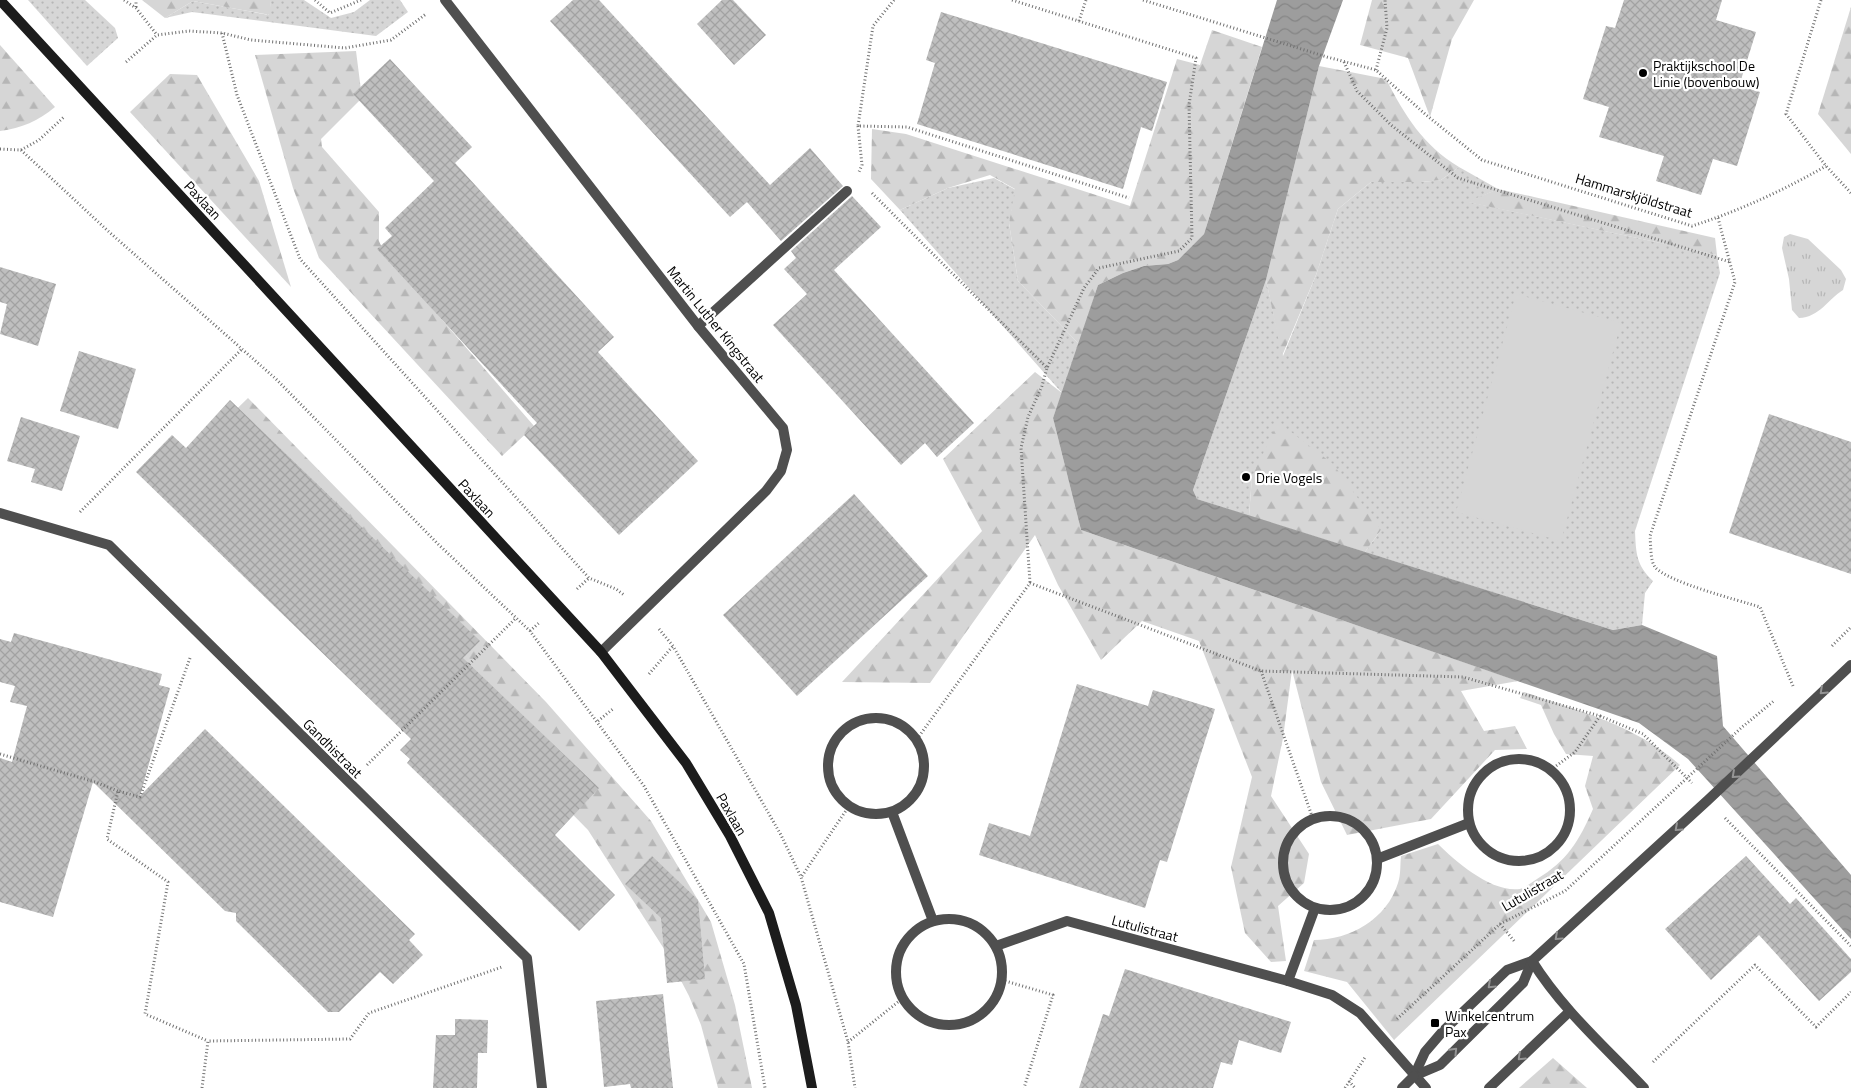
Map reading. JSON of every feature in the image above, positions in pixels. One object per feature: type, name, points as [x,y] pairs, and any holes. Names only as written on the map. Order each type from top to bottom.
[{"type":"street","name":"Paxlaan","points":[[0,0],[601,652],[686,763],[730,836],[769,913],[796,1006],[812,1088]]},
{"type":"street","name":"Martin Luther Kingstraat","points":[[445,0],[698,326],[783,428],[787,450],[781,471],[766,491],[601,652]]},
{"type":"street","points":[[698,326],[847,191]]},
{"type":"street","name":"Gandhistraat","points":[[0,513],[109,545],[527,958]]},
{"type":"street","points":[[1402,1088],[1414,1076],[1425,1052],[1443,1031],[1506,970],[1532,961],[1711,797],[1851,665]]},
{"type":"street","points":[[874,717],[891,719],[906,727],[917,739],[923,752],[925,767],[922,782],[916,794],[905,805],[892,812],[875,814],[859,812],[849,806],[834,790],[828,775],[828,758],[833,742],[844,729],[858,720],[874,717]]},
{"type":"street","points":[[1377,859],[1469,823],[1470,795],[1484,772],[1495,764],[1509,759],[1522,758],[1536,761],[1552,769]]},
{"type":"street","name":"Lutulistraat","points":[[1469,823],[1477,839],[1489,852],[1505,859],[1522,861],[1540,857],[1555,848],[1565,834],[1570,817],[1570,799],[1563,783],[1552,769]]},
{"type":"street","points":[[892,812],[933,920]]},
{"type":"street","points":[[1327,816],[1342,817],[1355,823],[1374,844],[1377,859],[1373,881],[1360,900],[1346,908],[1331,910],[1316,908],[1303,902],[1292,892],[1285,879],[1283,865],[1285,850],[1291,838],[1301,826],[1313,819],[1327,816]]},
{"type":"street","points":[[1288,981],[1316,908]]},
{"type":"street","points":[[951,919],[969,922],[984,932],[996,946],[1002,962],[1002,980],[996,997],[986,1010],[971,1020],[954,1024],[937,1023],[921,1017],[908,1006],[903,998],[896,974],[898,956],[905,941],[918,929],[933,920],[951,919]]},
{"type":"street","name":"Lutulistraat","points":[[996,946],[1067,921],[1288,981],[1332,995],[1360,1013],[1381,1034],[1414,1076],[1426,1088]]},
{"type":"street","points":[[527,958],[542,1088]]},
{"type":"street","points":[[1532,961],[1544,981],[1570,1012],[1644,1088]]},
{"type":"street","points":[[1414,1076],[1440,1065],[1523,982],[1532,961]]},
{"type":"street","points":[[1489,1088],[1570,1012]]},
{"type":"path","points":[[124,0],[136,8],[157,35]]},
{"type":"path","points":[[136,0],[136,8]]},
{"type":"path","points":[[315,0],[330,13],[361,0]]},
{"type":"path","points":[[856,177],[862,166],[858,126],[873,26],[894,0]]},
{"type":"path","points":[[917,739],[1030,583],[1021,448],[1028,417],[1042,386],[1047,368],[1084,288],[1099,268],[1179,250],[1192,238],[1188,105],[1196,58],[1012,0]]},
{"type":"path","points":[[1079,21],[1086,0]]},
{"type":"path","points":[[1143,0],[1259,37],[1376,70],[1387,28],[1385,0]]},
{"type":"path","points":[[1821,0],[1786,114],[1826,166],[1851,193]]},
{"type":"path","points":[[126,62],[157,35],[189,31],[222,33],[251,40],[346,48],[391,40],[429,12]]},
{"type":"path","points":[[222,33],[237,95],[300,259],[589,578],[616,589],[644,610],[673,646],[781,835],[802,877],[848,1042],[855,1088]]},
{"type":"path","points":[[1344,61],[1357,91],[1391,125],[1458,178],[1730,262]]},
{"type":"path","name":"Hammarskjöldstraat","points":[[1376,70],[1425,114],[1482,160],[1692,226],[1718,218],[1792,185],[1826,166]]},
{"type":"path","points":[[0,149],[21,150],[39,140],[65,116]]},
{"type":"path","points":[[858,126],[907,128],[1129,198]]},
{"type":"path","points":[[21,150],[108,231],[276,379],[438,544],[536,639],[644,786],[744,964],[765,1088]]},
{"type":"path","points":[[869,191],[1047,368]]},
{"type":"path","points":[[1718,218],[1735,282],[1650,536],[1651,550],[1655,566],[1669,578],[1760,607],[1793,686]]},
{"type":"path","points":[[72,535],[78,514],[242,349]]},
{"type":"path","points":[[1030,583],[1261,671],[1463,677],[1600,716],[1643,734],[1687,777],[1711,797],[1851,946]]},
{"type":"path","points":[[349,783],[516,618]]},
{"type":"path","points":[[0,754],[140,797],[198,634]]},
{"type":"path","points":[[1261,671],[1313,819]]},
{"type":"path","points":[[1552,769],[1575,752],[1600,716]]},
{"type":"path","name":"Lutulistraat","points":[[1381,1034],[1500,924],[1565,891],[1741,728]]},
{"type":"path","points":[[118,791],[107,838],[168,882],[145,1014],[208,1041],[350,1039],[369,1013],[527,958]]},
{"type":"path","points":[[802,877],[849,806]]},
{"type":"path","points":[[1635,1078],[1755,965],[1816,1027],[1851,992]]},
{"type":"path","points":[[1002,980],[1053,995],[1024,1088]]},
{"type":"path","points":[[848,1042],[903,998]]},
{"type":"path","points":[[202,1088],[208,1041]]},
{"type":"path","points":[[1346,1088],[1349,1081],[1356,1088]]},
{"type":"green space","points":[[28,0],[85,0],[115,28],[118,38],[87,66]]},
{"type":"green space","points":[[142,0],[271,0],[270,15],[193,1],[165,18]]},
{"type":"green space","points":[[271,0],[304,0],[331,18],[354,12],[370,0],[400,0],[408,12],[376,36],[192,12],[165,18],[193,1],[269,15]]},
{"type":"green space","points":[[1372,0],[1474,0],[1452,39],[1430,117],[1408,58],[1360,45]]},
{"type":"green space","points":[[1851,7],[1851,154],[1818,114]]},
{"type":"green space","points":[[1212,30],[1262,47],[1204,234],[1178,260],[1168,264],[1144,266],[1123,273],[1098,285],[1079,344],[1018,281],[1009,223],[1015,189],[990,175],[948,188],[900,210],[871,179],[872,129],[906,134],[1130,206],[1177,59],[1200,65]]},
{"type":"green space","points":[[0,45],[55,107],[29,123],[0,131]]},
{"type":"green space","points":[[356,51],[362,98],[321,139],[322,147],[379,212],[379,241],[385,254],[534,426],[502,456],[319,258],[293,188],[255,55]]},
{"type":"green space","points":[[1319,66],[1386,79],[1416,129],[1435,149],[1459,167],[1441,180],[1371,182],[1338,209],[1316,275],[1282,356],[1266,280]]},
{"type":"green space","points":[[170,74],[197,75],[259,181],[291,287],[130,112]]},
{"type":"green space","points":[[1459,167],[1498,189],[1469,202],[1717,255],[1720,273],[1635,531],[1640,564],[1653,581],[1645,593],[1642,625],[1613,630],[1365,552],[1381,530],[1252,477],[1249,516],[1197,499],[1193,490],[1266,280],[1283,356],[1316,275],[1338,209],[1371,182],[1441,180]]},
{"type":"green space","points":[[994,178],[1016,190],[1009,223],[1018,281],[1079,344],[1062,393],[900,210],[948,188]]},
{"type":"green space","points":[[1498,189],[1715,238],[1717,255],[1467,202]]},
{"type":"green space","points":[[1790,234],[1808,239],[1841,270],[1846,279],[1843,290],[1818,311],[1806,317],[1799,318],[1792,310],[1789,279],[1782,248],[1784,237]]},
{"type":"green space","points":[[1516,294],[1621,323],[1561,541],[1456,512]]},
{"type":"green space","points":[[1035,372],[1062,393],[1053,418],[1081,530],[1518,681],[1461,691],[1484,731],[1515,726],[1527,749],[1495,750],[1431,819],[1347,835],[1321,782],[1292,670],[1283,738],[1271,796],[1309,854],[1304,883],[1278,906],[1286,961],[1271,962],[1245,933],[1231,867],[1252,777],[1199,641],[1142,621],[1101,660],[1058,585],[1035,535],[930,683],[842,682],[982,531],[943,459]]},
{"type":"green space","points":[[248,398],[546,702],[651,821],[711,922],[735,1005],[752,1088],[718,1088],[701,1025],[689,996],[666,952],[588,830],[389,627],[212,433]]},
{"type":"green space","points":[[1278,422],[1333,464],[1381,530],[1365,552],[1249,516],[1252,477]]},
{"type":"green space","points":[[1524,692],[1585,713],[1626,730],[1663,751],[1680,765],[1394,1040],[1347,982],[1304,971],[1314,940],[1341,936],[1365,925],[1376,917],[1393,896],[1400,873],[1401,856],[1438,844],[1475,875],[1498,886],[1520,889],[1556,865],[1571,849],[1583,831],[1593,809],[1585,786],[1593,756],[1566,754],[1554,734],[1541,705],[1520,698]]},
{"type":"green space","points":[[1553,1058],[1587,1088],[1519,1088]]},
{"type":"water","points":[[1277,0],[1343,0],[1319,66],[1266,280],[1193,490],[1197,499],[1613,630],[1642,625],[1717,656],[1723,726],[1851,875],[1851,939],[1688,759],[1639,723],[1081,530],[1053,418],[1098,285],[1123,273],[1144,266],[1168,264],[1178,260],[1204,234]]},
{"type":"building","points":[[573,0],[599,0],[770,185],[810,148],[843,186],[781,241],[747,202],[730,217],[550,21]]},
{"type":"building","points":[[722,0],[733,0],[766,35],[734,65],[697,24]]},
{"type":"building","points":[[1624,0],[1722,0],[1716,20],[1756,32],[1739,86],[1760,92],[1737,166],[1713,159],[1701,195],[1656,181],[1664,156],[1599,137],[1609,107],[1583,99],[1606,26],[1615,28]]},
{"type":"building","points":[[941,12],[1167,82],[1152,131],[1141,127],[1123,189],[917,124],[935,63],[926,60]]},
{"type":"building","points":[[390,59],[472,147],[455,163],[614,337],[598,352],[698,461],[619,535],[524,435],[537,423],[377,249],[392,236],[385,228],[434,181],[353,94]]},
{"type":"building","points":[[852,196],[881,227],[834,270],[974,423],[937,457],[925,443],[901,465],[773,325],[807,294],[784,269],[796,258],[791,251]]},
{"type":"building","points":[[0,267],[56,284],[38,346],[0,334],[7,304],[0,302]]},
{"type":"building","points":[[79,351],[136,369],[118,429],[60,411]]},
{"type":"building","points":[[230,400],[480,641],[463,658],[599,788],[555,835],[615,895],[579,931],[407,763],[410,759],[400,750],[411,739],[136,472],[172,435],[186,448]]},
{"type":"building","points":[[1769,414],[1851,442],[1851,574],[1729,533]]},
{"type":"building","points":[[21,417],[80,436],[62,491],[31,482],[35,469],[7,461]]},
{"type":"building","points":[[854,494],[928,576],[797,696],[723,615]]},
{"type":"building","points":[[14,633],[162,674],[159,685],[170,688],[140,796],[205,729],[415,934],[409,940],[423,955],[393,984],[380,972],[339,1012],[328,1012],[236,921],[236,913],[225,911],[93,782],[53,917],[0,902],[0,758],[12,762],[27,706],[10,702],[15,686],[0,682],[0,639],[11,642]]},
{"type":"building","points":[[1077,684],[1148,706],[1153,690],[1215,709],[1167,862],[1160,860],[1145,908],[979,855],[989,823],[1030,836]]},
{"type":"building","points":[[652,856],[698,900],[705,979],[667,983],[661,918],[625,884]]},
{"type":"building","points":[[1746,856],[1790,904],[1796,898],[1851,959],[1851,972],[1819,1001],[1759,935],[1711,980],[1665,929]]},
{"type":"building","points":[[1125,969],[1291,1022],[1281,1053],[1239,1040],[1232,1065],[1221,1062],[1213,1088],[1079,1088],[1103,1014],[1109,1016]]},
{"type":"building","points":[[663,994],[673,1088],[631,1088],[630,1084],[604,1087],[596,1001]]},
{"type":"building","points":[[455,1019],[488,1020],[487,1053],[478,1053],[477,1088],[433,1088],[436,1035],[455,1035]]},
{"type":"place","name":"Praktijkschool De Linie (bovenbouw)","points":[[1643,73]]},
{"type":"place","name":"Drie Vogels","points":[[1246,477]]},
{"type":"place","name":"Winkelcentrum Pax","points":[[1435,1023]]}]
